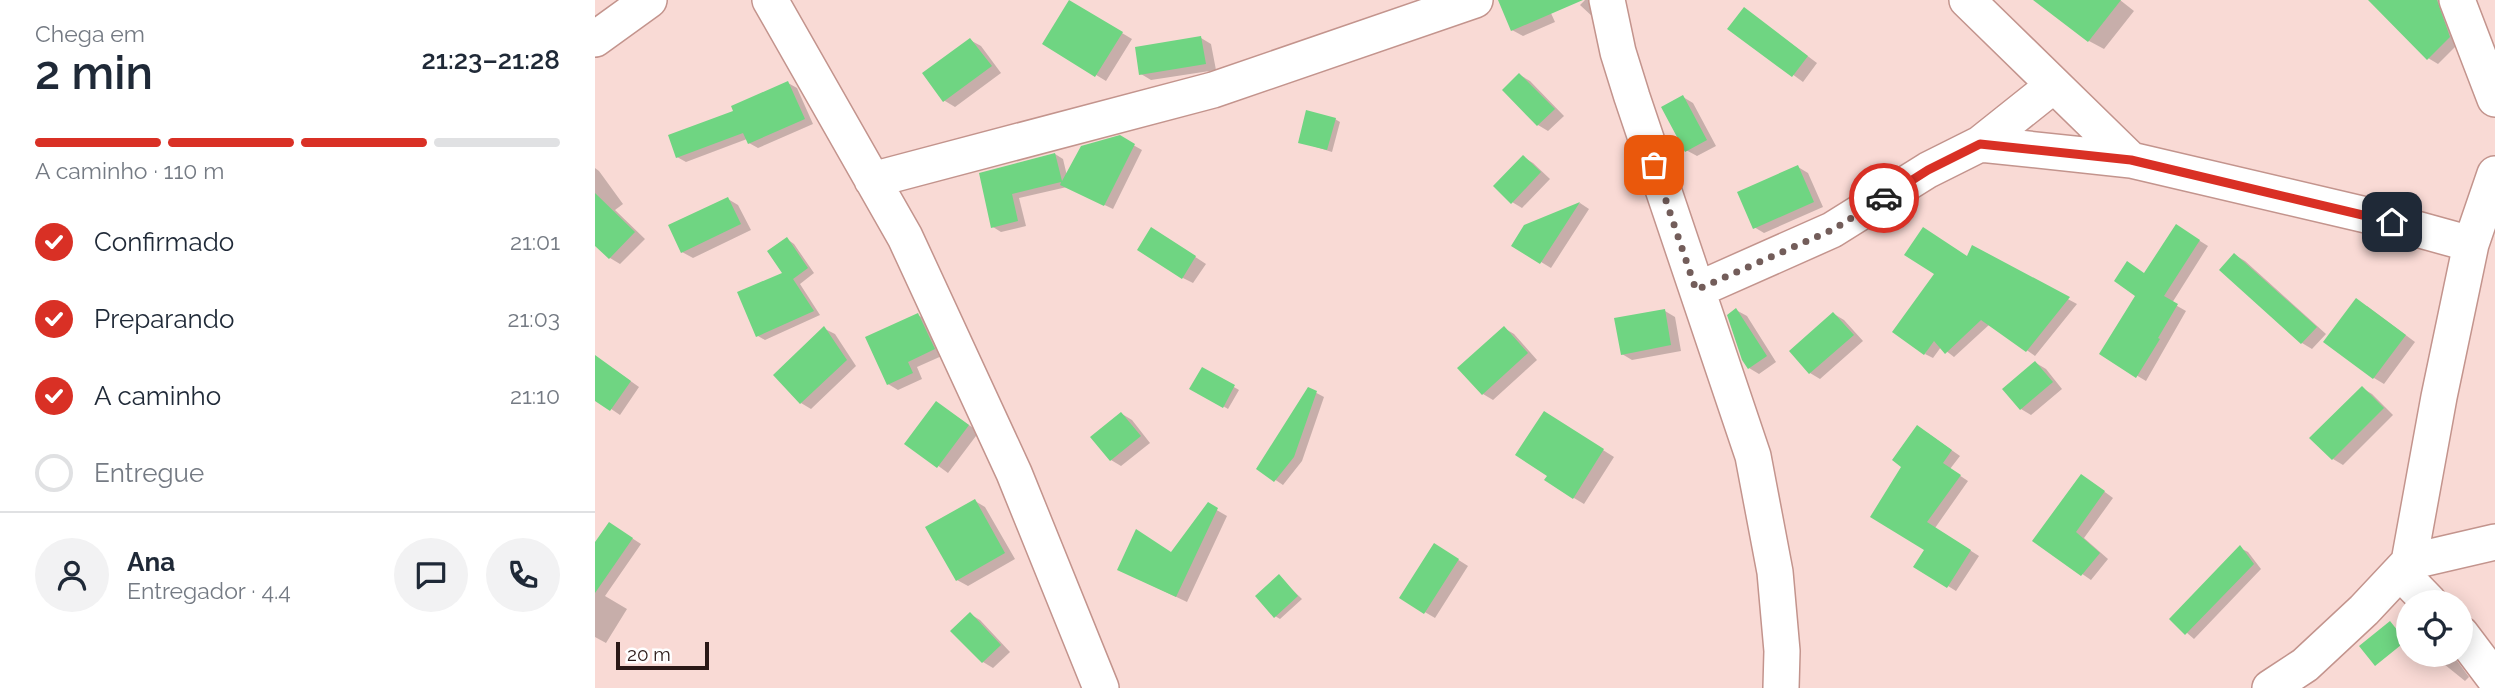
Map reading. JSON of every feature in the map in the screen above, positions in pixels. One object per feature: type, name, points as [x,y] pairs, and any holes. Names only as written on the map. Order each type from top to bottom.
[{"type":"street","points":[[595,39],[649,0]]},
{"type":"street","points":[[770,0],[905,237],[1014,473],[1101,688]]},
{"type":"street","points":[[872,180],[1213,90],[1475,0]]},
{"type":"street","points":[[1608,0],[1625,75],[1753,456],[1775,572],[1782,651],[1781,688]]},
{"type":"street","points":[[1967,0],[2131,160]]},
{"type":"street","points":[[2457,0],[2495,99]]},
{"type":"street","points":[[1696,290],[1832,230],[1928,170],[1980,144],[2054,85]]},
{"type":"street","points":[[1980,144],[2131,160],[2366,215],[2471,244]]},
{"type":"street","points":[[2270,688],[2305,665],[2364,610],[2404,567],[2471,244],[2495,174]]},
{"type":"street","points":[[2404,567],[2495,542]]},
{"type":"street","points":[[2404,567],[2420,590]]},
{"type":"street","points":[[2473,651],[2495,679]]},
{"type":"building","points":[[1069,0],[1123,32],[1095,77],[1042,44]]},
{"type":"building","points":[[1498,0],[1583,0],[1511,31]]},
{"type":"building","points":[[2033,0],[2121,0],[2088,42]]},
{"type":"building","points":[[2368,0],[2437,0],[2450,37],[2427,60]]},
{"type":"building","points":[[1744,7],[1808,56],[1792,77],[1727,29]]},
{"type":"building","points":[[1201,36],[1206,64],[1139,75],[1135,47]]},
{"type":"building","points":[[970,38],[992,66],[943,102],[922,73]]},
{"type":"building","points":[[1519,73],[1555,109],[1537,126],[1502,90]]},
{"type":"building","points":[[788,81],[805,119],[748,144],[743,133],[676,158],[668,135],[733,111],[731,106]]},
{"type":"building","points":[[1683,95],[1707,140],[1685,152],[1661,107]]},
{"type":"building","points":[[1306,110],[1336,118],[1327,150],[1298,143]]},
{"type":"building","points":[[1120,135],[1135,144],[1104,206],[1060,185],[1061,182],[1012,194],[1018,221],[991,228],[979,173],[1055,153],[1062,181],[1081,146]]},
{"type":"building","points":[[1523,155],[1541,172],[1511,204],[1493,186]]},
{"type":"building","points":[[1798,165],[1814,202],[1753,229],[1737,192]]},
{"type":"building","points":[[595,193],[635,232],[609,259],[595,246]]},
{"type":"building","points":[[728,197],[741,224],[681,253],[668,225]]},
{"type":"building","points":[[1580,202],[1540,264],[1511,246],[1524,225]]},
{"type":"building","points":[[2176,224],[2200,240],[2164,296],[2178,304],[2136,378],[2099,354],[2135,296],[2114,281],[2127,261],[2144,273]]},
{"type":"building","points":[[1151,227],[1196,256],[1182,279],[1137,250]]},
{"type":"building","points":[[1923,227],[1967,256],[1972,245],[2070,297],[2026,352],[1981,320],[1945,354],[1934,341],[1924,355],[1892,332],[1934,274],[1904,255]]},
{"type":"building","points":[[787,237],[808,268],[793,279],[814,311],[756,337],[737,292],[782,273],[767,251]]},
{"type":"building","points":[[2234,253],[2317,327],[2301,344],[2219,270]]},
{"type":"building","points":[[2356,298],[2406,335],[2373,379],[2323,342]]},
{"type":"building","points":[[1736,308],[1767,356],[1748,369],[1742,360],[1727,315]]},
{"type":"building","points":[[1665,309],[1671,345],[1621,355],[1614,318]]},
{"type":"building","points":[[1833,312],[1854,335],[1809,374],[1789,351]]},
{"type":"building","points":[[918,313],[935,349],[908,362],[913,373],[887,385],[865,337]]},
{"type":"building","points":[[824,326],[847,360],[800,404],[773,375]]},
{"type":"building","points":[[1504,326],[1528,353],[1482,395],[1457,368]]},
{"type":"building","points":[[595,355],[631,381],[610,411],[595,401]]},
{"type":"building","points":[[2035,361],[2053,382],[2020,410],[2002,389]]},
{"type":"building","points":[[1202,367],[1235,385],[1223,408],[1189,389]]},
{"type":"building","points":[[2362,386],[2384,408],[2332,460],[2309,438]]},
{"type":"building","points":[[1308,387],[1317,391],[1294,457],[1274,482],[1256,469]]},
{"type":"building","points":[[936,401],[969,425],[937,468],[904,444]]},
{"type":"building","points":[[1544,411],[1604,449],[1573,499],[1544,480],[1547,476],[1515,455]]},
{"type":"building","points":[[1121,412],[1141,436],[1110,461],[1090,437]]},
{"type":"building","points":[[1917,425],[1952,450],[1943,463],[1961,475],[1927,522],[1971,550],[1947,588],[1913,567],[1924,550],[1870,517],[1901,467],[1892,460]]},
{"type":"building","points":[[2081,474],[2105,491],[2076,532],[2100,553],[2081,576],[2032,541]]},
{"type":"building","points":[[975,499],[1005,553],[956,581],[925,527]]},
{"type":"building","points":[[1208,502],[1218,508],[1176,597],[1117,570],[1136,529],[1171,552]]},
{"type":"building","points":[[609,522],[633,538],[595,593],[595,542]]},
{"type":"building","points":[[1434,543],[1459,559],[1424,614],[1399,598]]},
{"type":"building","points":[[2240,545],[2254,564],[2185,635],[2169,619]]},
{"type":"building","points":[[1279,574],[1298,596],[1274,618],[1255,596]]},
{"type":"building","points":[[970,612],[1001,645],[982,663],[950,631]]},
{"type":"building","points":[[2390,621],[2396,628],[2396,649],[2375,666],[2359,646]]},
{"type":"way so far","points":[[1654,165],[1696,290],[1832,230],[1884,198]]},
{"type":"route","points":[[1884,198],[1928,170],[1980,144],[2131,160],[2392,222]]}]
